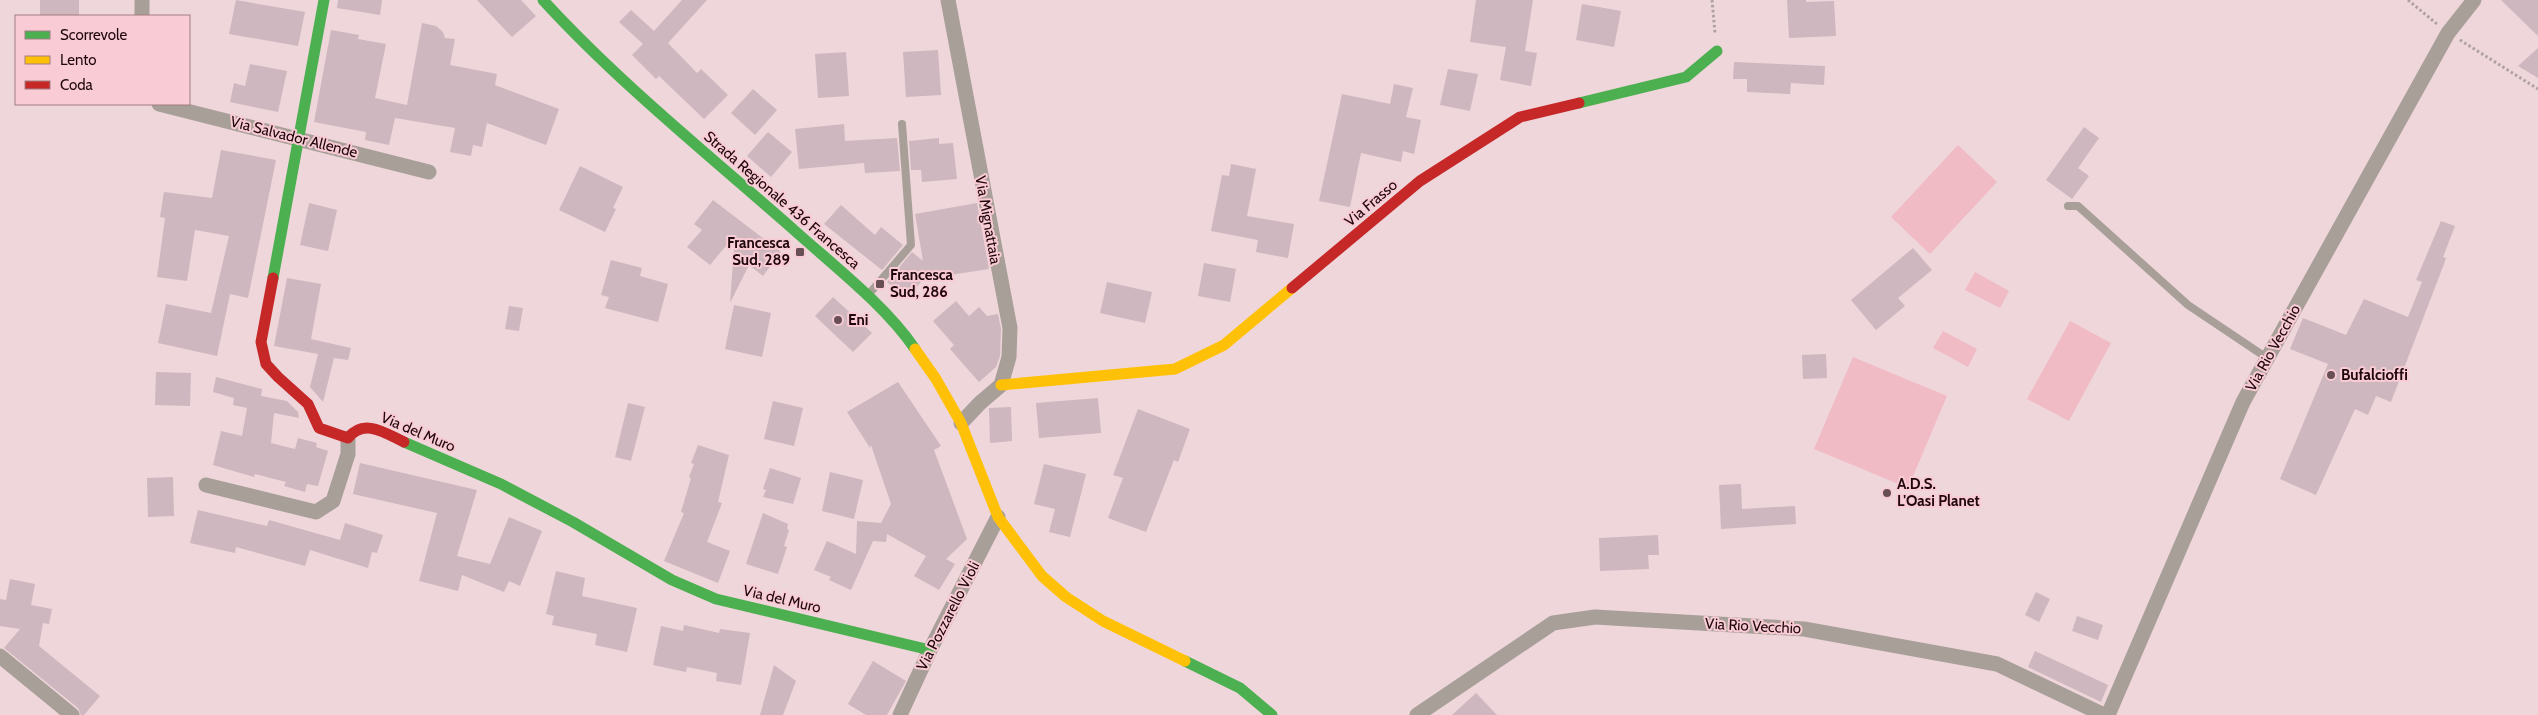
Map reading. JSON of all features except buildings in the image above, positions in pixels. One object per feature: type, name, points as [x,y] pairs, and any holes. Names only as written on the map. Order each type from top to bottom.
[{"type":"street","points":[[142,0],[142,15]]},
{"type":"street","points":[[206,485],[316,512],[333,501],[348,454],[348,438],[319,429],[314,424],[309,405],[267,368],[262,356],[261,342],[324,0]]},
{"type":"street","name":"Via Mignattaia","points":[[948,0],[1010,328],[1009,357],[1001,385]]},
{"type":"street","name":"Via Rio Vecchio","points":[[2108,715],[2242,402],[2448,33],[2474,0]]},
{"type":"street","name":"Strada Regionale 436 Francesca","points":[[549,3],[661,113],[868,296],[912,344],[936,379],[961,423],[998,517],[1042,576],[1066,597],[1103,621],[1240,688],[1272,715]]},
{"type":"street","name":"Via Frasso","points":[[1001,385],[1175,369],[1224,345],[1420,180],[1520,117],[1686,77],[1717,51]]},
{"type":"street","name":"Via Salvador Allende","points":[[163,105],[429,172]]},
{"type":"street","points":[[961,423],[1001,385]]},
{"type":"street","name":"Via del Muro","points":[[348,438],[356,429],[364,426],[370,427],[501,484],[573,522],[672,580],[716,599],[930,650]]},
{"type":"street","name":"Via Pozzarello Violi","points":[[900,715],[930,650],[998,517]]},
{"type":"street","name":"Via Rio Vecchio","points":[[1417,715],[1553,623],[1595,618],[1804,629],[1997,664],[2104,715]]},
{"type":"street","points":[[0,656],[72,715]]},
{"type":"lane","points":[[868,296],[911,245],[902,124]]},
{"type":"lane","points":[[2068,206],[2078,206],[2188,304],[2267,358]]},
{"type":"path","points":[[1712,0],[1717,51]]},
{"type":"path","points":[[2408,0],[2448,33],[2538,89]]},
{"type":"shaded area","points":[[1958,145],[1997,182],[1930,254],[1891,217]]},
{"type":"shaded area","points":[[1975,272],[2009,291],[2000,308],[1965,290]]},
{"type":"shaded area","points":[[2070,321],[2111,343],[2069,421],[2027,399]]},
{"type":"shaded area","points":[[1943,331],[1977,349],[1968,367],[1933,348]]},
{"type":"shaded area","points":[[1853,357],[1947,396],[1908,488],[1814,449]]},
{"type":"traffic: fast","points":[[273,278],[324,0]]},
{"type":"traffic: fast","points":[[543,0],[572,31],[633,89],[858,286],[889,317],[915,349]]},
{"type":"traffic: fast","points":[[1579,103],[1686,77],[1717,51]]},
{"type":"traffic: fast","points":[[404,442],[501,484],[573,522],[672,580],[716,599],[930,650]]},
{"type":"traffic: fast","points":[[1185,661],[1240,688],[1272,715]]},
{"type":"traffic: slow","points":[[1001,385],[1175,369],[1224,345],[1292,288]]},
{"type":"traffic: slow","points":[[915,349],[936,379],[961,423],[998,517],[1042,576],[1066,597],[1103,621],[1185,661]]},
{"type":"traffic: jam","points":[[1292,288],[1420,181],[1520,117],[1579,103]]},
{"type":"traffic: jam","points":[[273,278],[261,342],[266,364],[308,404],[319,428],[348,438],[354,432],[361,429],[375,429],[404,442]]},
{"type":"place","name":"Francesca Sud, 289","points":[[800,252]]},
{"type":"place","name":"Francesca Sud, 286","points":[[880,284]]},
{"type":"place","name":"Eni","points":[[838,320]]},
{"type":"place","name":"Bufalcioffi","points":[[2331,375]]},
{"type":"place","name":"A.D.S. L'Oasi Planet","points":[[1887,493]]}]
